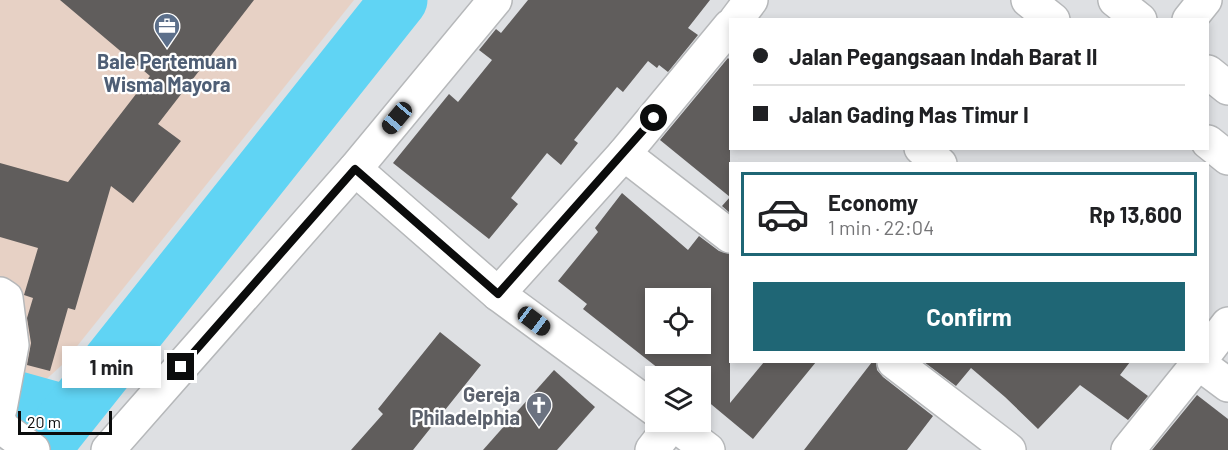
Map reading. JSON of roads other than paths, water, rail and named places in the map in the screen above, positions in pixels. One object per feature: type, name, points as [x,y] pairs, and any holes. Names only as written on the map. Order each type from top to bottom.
[{"type":"street","points":[[108,450],[355,169],[495,0]]},
{"type":"street","points":[[1028,0],[1050,18]]},
{"type":"street","points":[[1115,0],[1138,18]]},
{"type":"street","points":[[1191,18],[1205,0]]},
{"type":"street","points":[[498,294],[624,154],[729,31]]},
{"type":"street","points":[[1209,73],[1228,88]]},
{"type":"street","points":[[1209,143],[1228,158]]},
{"type":"street","points":[[923,150],[938,162]]},
{"type":"street","points":[[624,154],[729,235]]},
{"type":"street","points":[[355,169],[498,294],[645,402]]},
{"type":"street","points":[[0,294],[6,298],[12,345],[0,409]]},
{"type":"street","points":[[1209,349],[1228,324]]},
{"type":"street","points":[[895,363],[1009,450]]},
{"type":"street","points":[[1128,450],[1197,363]]},
{"type":"street","points":[[1199,363],[1228,385]]},
{"type":"street","points":[[0,422],[1,427],[33,450]]},
{"type":"street","points":[[652,450],[660,432]]},
{"type":"street","points":[[685,432],[708,450]]},
{"type":"waterway","points":[[41,450],[399,0]]},
{"type":"waterway","points":[[0,395],[68,414]]},
{"type":"place","name":"Bale Pertemuan Wisma Mayora","points":[[167,49]]},
{"type":"place","name":"Gereja Philadelphia","points":[[539,428]]}]
